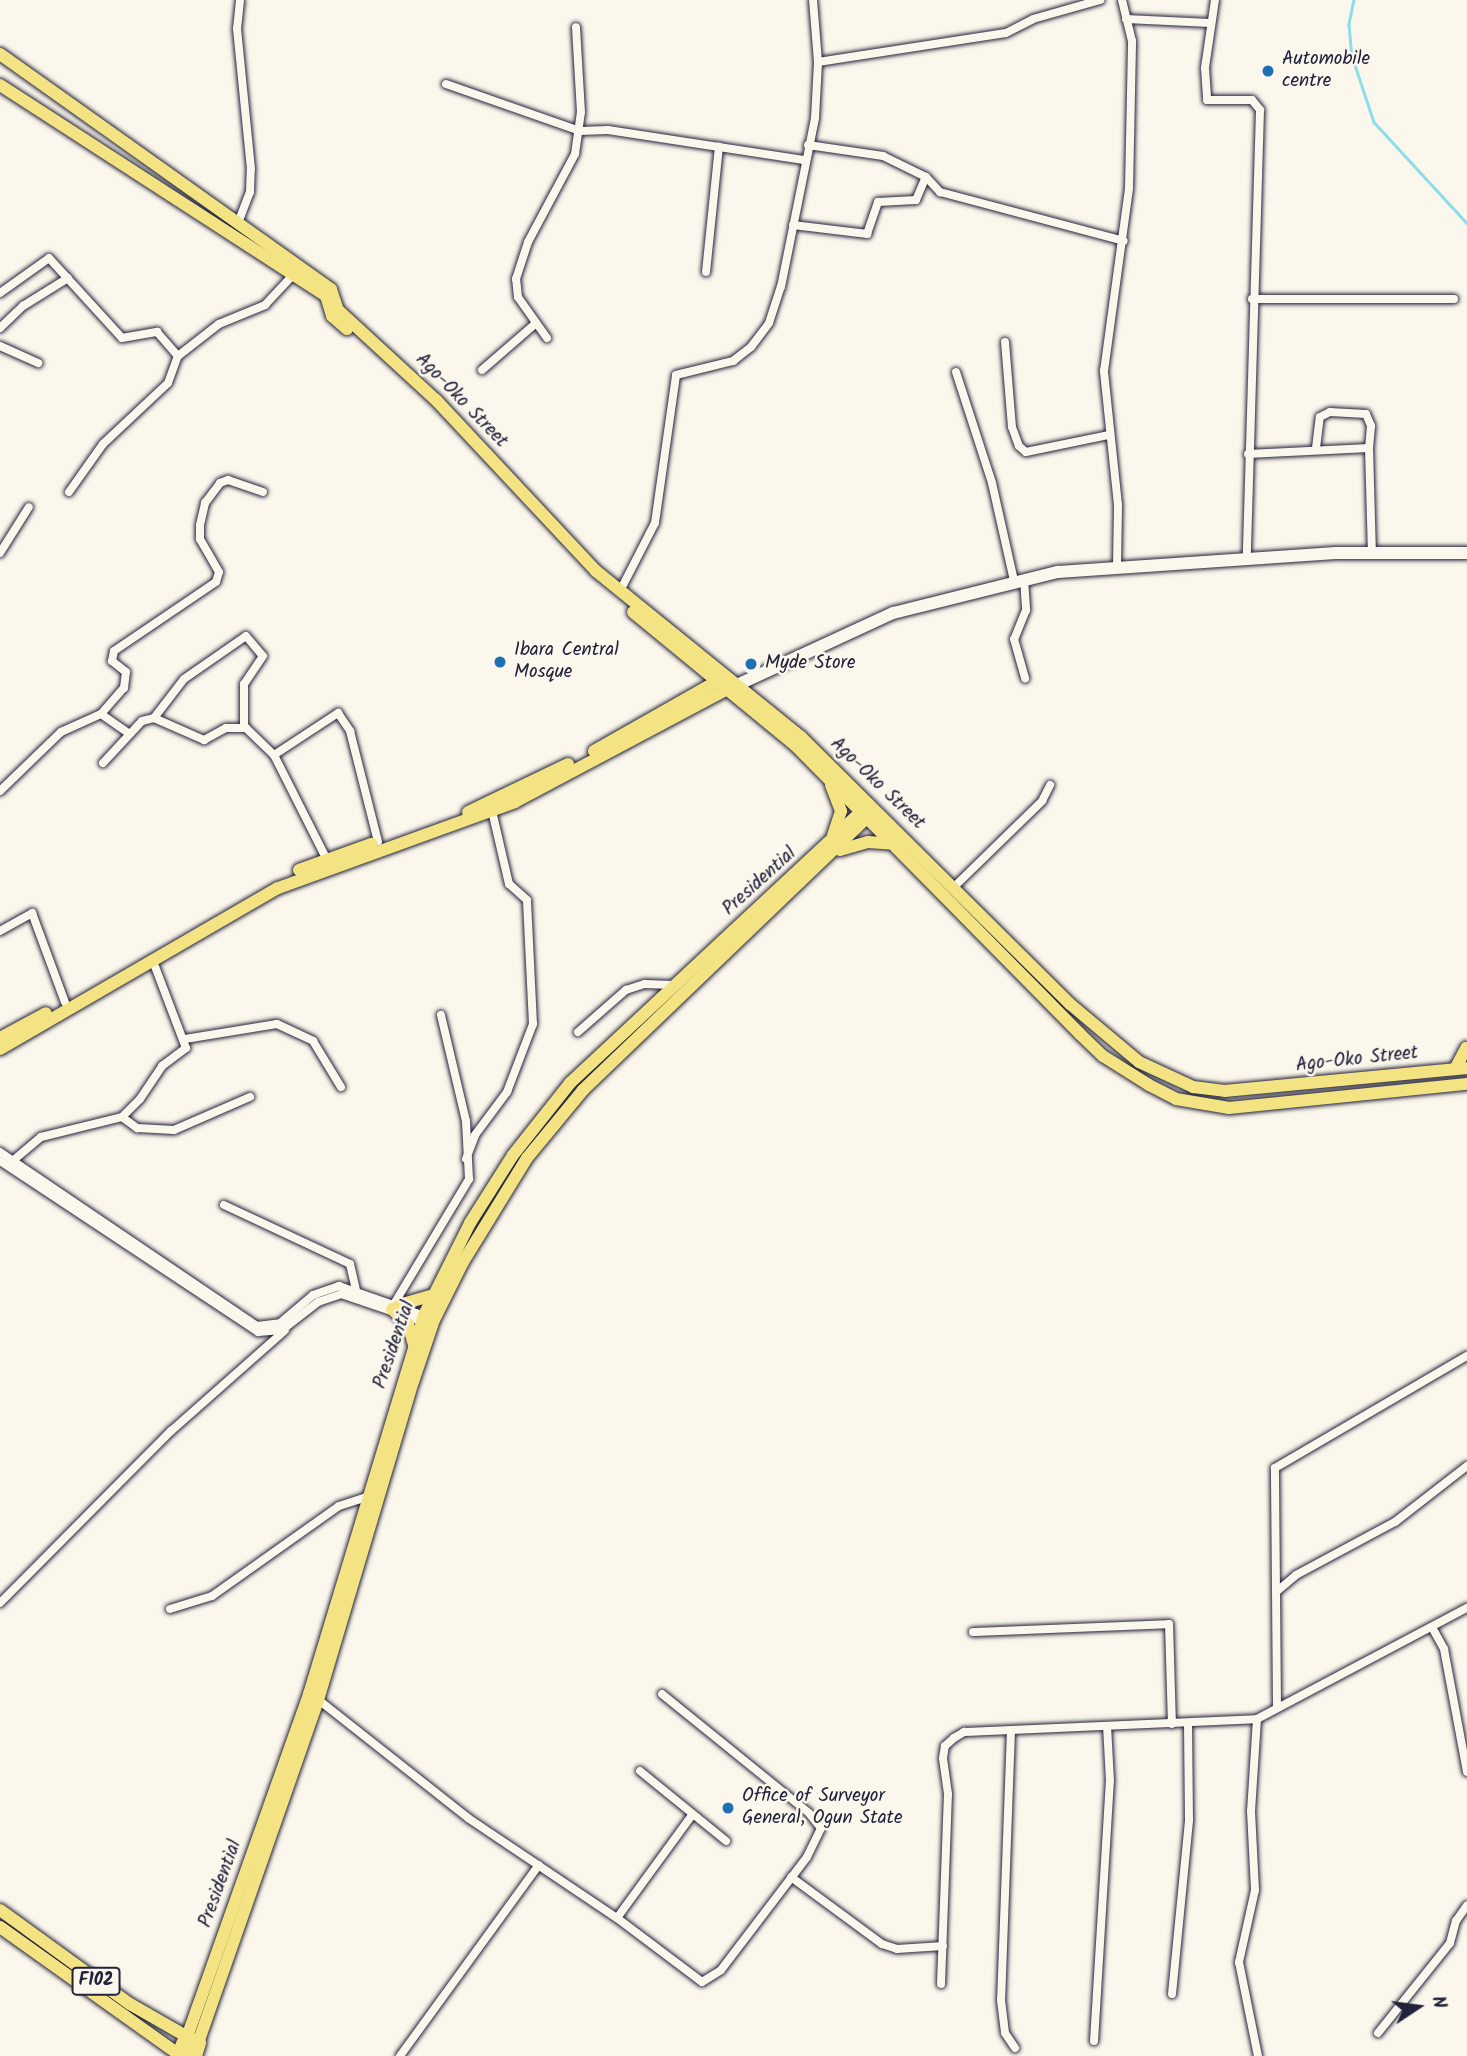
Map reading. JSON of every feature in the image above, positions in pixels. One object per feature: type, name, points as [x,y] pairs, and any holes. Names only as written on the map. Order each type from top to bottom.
[{"type":"main road","points":[[0,54],[238,223],[329,293],[335,313],[441,416],[576,562],[727,683],[825,776],[869,810],[894,844],[1103,1056],[1176,1099],[1229,1108],[1467,1084]]},
{"type":"main road","points":[[0,85],[293,275],[329,293]]},
{"type":"main road","name":"Ago-Oko Street","points":[[335,313],[436,400],[523,496],[620,591],[727,683],[800,737],[869,810],[955,886],[1117,1047],[1139,1062],[1193,1087],[1225,1091],[1461,1069]]},
{"type":"main road","points":[[0,1049],[303,877],[492,811],[727,683]]},
{"type":"main road","points":[[0,1038],[275,882],[326,858],[509,795],[727,683]]},
{"type":"main road","points":[[825,776],[841,811],[831,850]]},
{"type":"main road","name":"Presidential","points":[[314,1697],[366,1497],[414,1345],[428,1321],[433,1295],[470,1223],[540,1120],[570,1083],[673,985],[831,850],[869,810]]},
{"type":"main road","points":[[187,2051],[314,1697],[428,1321],[484,1224],[554,1123],[653,1019],[831,850],[868,842],[894,844]]},
{"type":"main road","points":[[1461,1069],[1467,1048]]},
{"type":"main road","points":[[414,1345],[408,1324],[395,1306],[433,1295]]},
{"type":"main road","name":"F102","points":[[0,1910],[130,2004],[187,2051]]},
{"type":"main road","name":"F102","points":[[0,1927],[187,2051]]},
{"type":"street","points":[[238,223],[250,192],[251,169],[237,29],[240,0]]},
{"type":"street","points":[[620,591],[655,523],[676,375],[733,360],[751,347],[769,323],[815,118],[818,62],[813,0]]},
{"type":"street","points":[[818,62],[1006,33],[1033,19],[1100,0]]},
{"type":"street","points":[[1117,565],[1118,505],[1109,435],[1105,349],[1124,240],[1132,41],[1122,0]]},
{"type":"street","points":[[1215,0],[1210,23],[1207,100],[1252,100],[1260,110],[1252,299],[1247,557]]},
{"type":"street","points":[[1126,19],[1210,23]]},
{"type":"street","points":[[547,338],[518,297],[516,279],[528,242],[567,173],[580,131],[576,27]]},
{"type":"street","points":[[446,84],[580,131],[608,130],[804,160]]},
{"type":"street","points":[[808,145],[883,156],[926,177],[940,192],[1124,240]]},
{"type":"street","points":[[706,272],[719,146]]},
{"type":"street","points":[[793,225],[867,234],[878,202],[916,200],[926,177]]},
{"type":"street","points":[[0,293],[50,258],[122,338],[157,332],[178,356]]},
{"type":"street","points":[[69,492],[103,444],[168,383],[178,356],[219,324],[265,305],[293,275]]},
{"type":"street","points":[[0,328],[23,306],[68,278]]},
{"type":"street","points":[[1252,299],[1454,299]]},
{"type":"street","points":[[482,370],[535,324]]},
{"type":"street","points":[[1005,342],[1012,427],[1018,446],[1026,452],[1109,435]]},
{"type":"street","points":[[0,346],[38,363]]},
{"type":"street","points":[[956,372],[992,483],[1026,610],[1014,639],[1026,678]]},
{"type":"street","points":[[1315,448],[1320,417],[1330,412],[1366,414],[1371,426],[1373,553]]},
{"type":"street","points":[[1248,454],[1315,448],[1370,447]]},
{"type":"street","points":[[0,791],[61,732],[101,715],[127,680],[126,672],[112,661],[114,652],[219,577],[200,539],[205,503],[228,480],[263,492]]},
{"type":"street","points":[[0,553],[4,538],[29,508]]},
{"type":"street","points":[[727,683],[893,613],[1019,580],[1117,565],[1247,557],[1467,553]]},
{"type":"street","points":[[154,718],[184,679],[246,636],[263,656],[244,684],[244,727]]},
{"type":"street","points":[[274,755],[338,713],[351,731],[378,842]]},
{"type":"street","points":[[101,715],[130,734]]},
{"type":"street","points":[[103,763],[142,721],[154,718],[204,740],[226,728],[244,727],[274,755],[326,858]]},
{"type":"street","points":[[955,886],[1042,801],[1050,785]]},
{"type":"street","points":[[466,1159],[475,1135],[507,1092],[533,1024],[527,900],[509,884],[492,811]]},
{"type":"street","points":[[0,931],[32,913],[65,1002]]},
{"type":"street","points":[[7,1163],[41,1137],[122,1117],[140,1099],[162,1066],[186,1048],[185,1039],[153,961]]},
{"type":"street","points":[[578,1032],[626,990],[645,984],[673,985]]},
{"type":"street","points":[[395,1306],[469,1179],[466,1121],[441,1014]]},
{"type":"street","points":[[185,1039],[277,1024],[313,1041],[341,1087]]},
{"type":"street","points":[[122,1117],[137,1128],[174,1130],[250,1097]]},
{"type":"street","points":[[0,1152],[7,1163],[241,1323],[269,1333],[290,1326]]},
{"type":"street","points":[[7,1163],[257,1326],[280,1323],[322,1290],[339,1286],[356,1290],[428,1321]]},
{"type":"street","points":[[224,1205],[350,1264],[356,1290]]},
{"type":"street","points":[[0,1603],[171,1431],[318,1302],[341,1294],[395,1306]]},
{"type":"street","points":[[1277,1706],[1275,1468],[1467,1356]]},
{"type":"street","points":[[1276,1592],[1296,1576],[1395,1522],[1467,1466]]},
{"type":"street","points":[[170,1609],[212,1596],[339,1506],[366,1497]]},
{"type":"street","points":[[941,1984],[945,1746],[964,1732],[1257,1719],[1277,1706],[1433,1629],[1467,1608]]},
{"type":"street","points":[[973,1632],[1168,1624],[1172,1724]]},
{"type":"street","points":[[1433,1629],[1444,1649],[1467,1772]]},
{"type":"street","points":[[314,1697],[468,1818],[617,1918],[692,1978],[709,1980],[791,1877],[819,1837],[821,1828],[808,1813],[662,1694]]},
{"type":"street","points":[[1257,1719],[1251,1811],[1255,1890],[1239,1962],[1258,2056]]},
{"type":"street","points":[[1172,1994],[1189,1820],[1188,1723]]},
{"type":"street","points":[[1094,2041],[1110,1781],[1107,1726]]},
{"type":"street","points":[[1011,1730],[1001,2000],[1005,2032],[1015,2048]]},
{"type":"street","points":[[640,1771],[726,1841]]},
{"type":"street","points":[[617,1918],[692,1815]]},
{"type":"street","points":[[400,2056],[539,1865]]},
{"type":"street","points":[[791,1877],[882,1944],[897,1949],[943,1947]]},
{"type":"street","points":[[1378,2033],[1450,1943],[1455,1921],[1467,1905]]},
{"type":"waterway","points":[[1354,0],[1349,24],[1352,56],[1374,122],[1467,223]]},
{"type":"place","name":"Automobile centre","points":[[1268,71]]},
{"type":"place","name":"Ibara Central Mosque","points":[[500,662]]},
{"type":"place","name":"Myde Store","points":[[751,664]]},
{"type":"place","name":"Office of Surveyor General, Ogun State","points":[[728,1808]]}]
